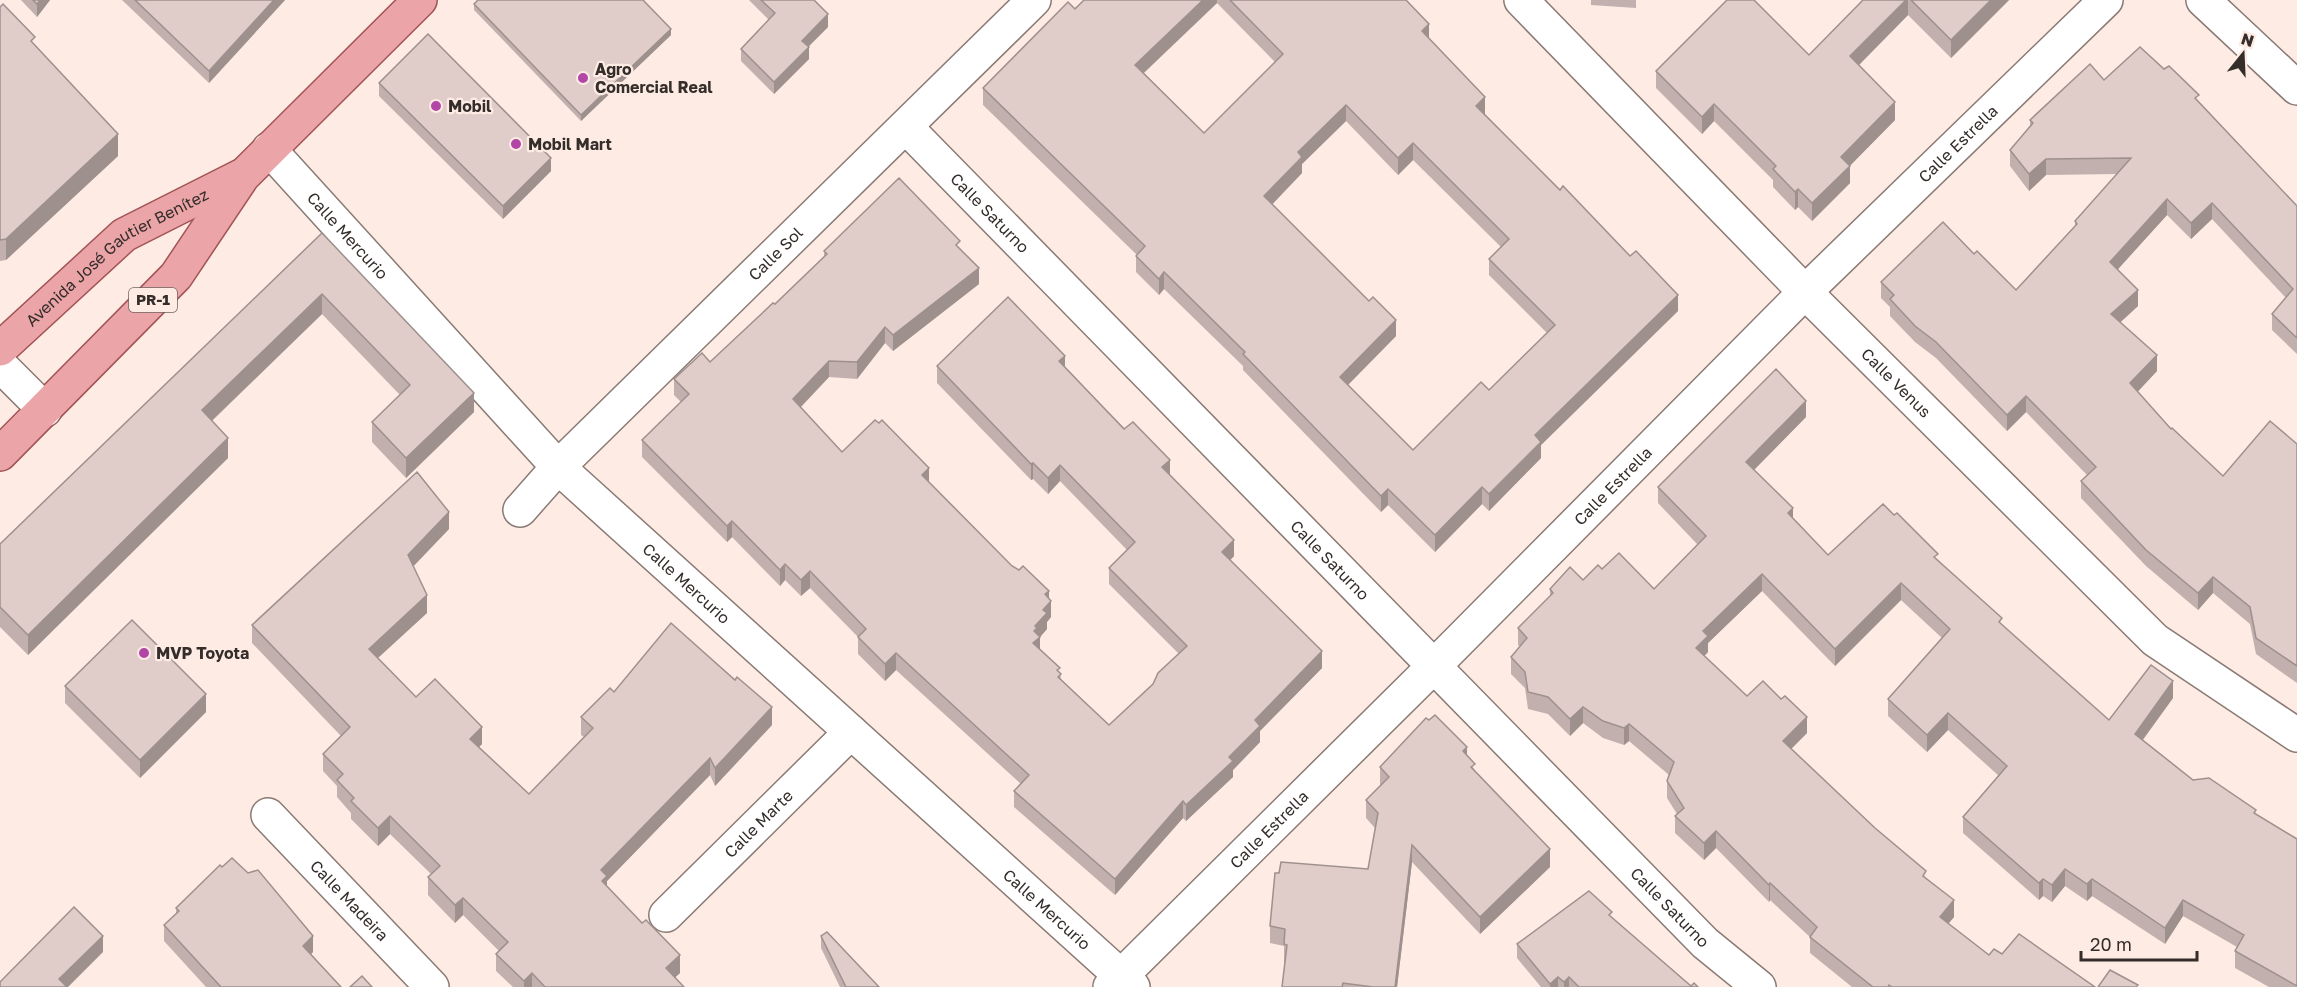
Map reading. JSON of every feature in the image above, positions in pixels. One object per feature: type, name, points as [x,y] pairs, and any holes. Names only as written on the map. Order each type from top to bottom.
[{"type":"main road","name":"Avenida José Gautier Benítez","points":[[0,454],[176,276],[243,176],[420,0]]},
{"type":"main road","name":"Avenida José Gautier Benítez","points":[[0,349],[124,236],[243,176]]},
{"type":"street","name":"Calle Sol","points":[[520,510],[558,467],[1034,0]]},
{"type":"street","name":"Calle Venus","points":[[1521,0],[1805,292],[2155,639],[2297,735]]},
{"type":"street","name":"Calle Estrella","points":[[1121,984],[1805,292],[2106,0]]},
{"type":"street","points":[[2203,0],[2297,88]]},
{"type":"street","name":"Calle Saturno","points":[[906,127],[1705,943],[1759,987]]},
{"type":"street","name":"Calle Mercurio","points":[[269,149],[558,467],[850,732],[1121,984]]},
{"type":"street","points":[[0,365],[45,410]]},
{"type":"street","name":"Calle Marte","points":[[666,915],[850,732]]},
{"type":"street","name":"Calle Madeira","points":[[268,815],[432,987]]},
{"type":"building","points":[[135,0],[274,0],[209,71]]},
{"type":"building","name":"Agro Comercial Real","points":[[478,0],[643,0],[671,29],[581,115],[474,4]]},
{"type":"building","points":[[761,0],[814,0],[828,14],[802,41],[809,47],[774,82],[741,49],[775,13]]},
{"type":"building","points":[[1084,0],[1203,0],[1135,65],[1204,133],[1283,54],[1230,0],[1406,0],[1429,24],[1422,31],[1485,97],[1476,106],[1560,190],[1563,186],[1630,256],[1636,251],[1678,295],[1535,435],[1541,442],[1489,494],[1482,487],[1435,535],[1388,489],[1381,496],[1243,354],[1245,352],[1164,272],[1159,279],[1136,256],[1145,246],[983,88],[1068,2],[1075,9]],"holes":[[[1346,105],[1398,158],[1413,143],[1509,239],[1489,259],[1555,325],[1489,390],[1481,382],[1413,450],[1340,377],[1396,320],[1373,297],[1369,301],[1264,196],[1302,157],[1298,152]]]},
{"type":"building","points":[[1727,0],[1754,0],[1809,55],[1863,0],[1906,0],[1850,56],[1895,102],[1841,157],[1850,166],[1812,203],[1798,189],[1795,192],[1773,169],[1776,166],[1714,104],[1702,117],[1656,71]]},
{"type":"building","points":[[1911,0],[1991,0],[1951,40]]},
{"type":"building","points":[[3,4],[35,37],[31,41],[118,134],[6,239],[0,240],[0,7]]},
{"type":"building","points":[[428,34],[551,158],[503,206],[379,83]]},
{"type":"building","points":[[2140,47],[2164,69],[2169,66],[2199,95],[2195,98],[2297,206],[2297,338],[2272,314],[2293,289],[2212,203],[2191,223],[2167,199],[2110,262],[2138,290],[2111,314],[2157,355],[2130,383],[2171,429],[2223,476],[2270,421],[2297,444],[2297,666],[2256,638],[2250,607],[2213,577],[2198,593],[2146,550],[2081,481],[2096,467],[2026,396],[2007,415],[1936,342],[1915,326],[1890,299],[1894,295],[1881,282],[1943,222],[1974,254],[1977,251],[2016,290],[2077,224],[2075,221],[2131,158],[2046,159],[2029,174],[2010,150],[2033,123],[2030,120],[2090,64],[2104,80]]},
{"type":"building","points":[[899,178],[960,241],[956,245],[979,268],[893,335],[885,327],[857,362],[829,361],[793,399],[842,452],[875,420],[879,423],[882,420],[929,468],[922,475],[1012,566],[1019,570],[1023,566],[1049,591],[1045,594],[1051,601],[1043,610],[1047,613],[1035,626],[1037,628],[1034,631],[1040,637],[1033,643],[1060,668],[1057,670],[1061,674],[1058,677],[1109,725],[1153,684],[1158,673],[1187,646],[1109,568],[1135,542],[1060,465],[1048,478],[1033,463],[1031,464],[937,366],[1008,297],[1065,356],[1059,361],[1124,429],[1133,422],[1170,460],[1162,467],[1234,540],[1222,552],[1322,651],[1255,720],[1260,726],[1229,757],[1233,761],[1186,805],[1183,801],[1115,879],[1014,791],[1029,775],[896,653],[885,664],[858,637],[866,629],[810,571],[801,580],[785,564],[780,570],[732,521],[727,526],[642,440],[689,394],[674,379],[702,353],[710,362],[773,303],[775,304],[827,254],[824,251]]},
{"type":"building","points":[[322,233],[474,393],[406,458],[372,422],[410,385],[322,294],[202,410],[228,438],[28,635],[0,607],[0,544]]},
{"type":"building","points":[[1776,369],[1806,401],[1746,462],[1793,508],[1788,513],[1828,555],[1883,504],[1894,515],[1897,513],[1938,554],[1934,557],[2002,618],[1999,622],[2109,720],[2151,665],[2173,681],[2135,734],[2193,780],[2209,778],[2256,810],[2254,813],[2297,839],[2297,986],[2235,951],[2244,935],[2183,900],[2165,928],[2092,879],[2087,884],[2065,869],[2052,885],[2043,879],[2039,883],[1963,817],[2007,766],[1948,713],[1927,735],[1888,699],[1950,629],[1901,583],[1835,649],[1762,574],[1703,631],[1708,636],[1696,648],[1747,696],[1763,681],[1781,699],[1785,696],[1807,717],[1783,741],[1875,828],[1926,871],[1923,876],[1954,900],[1940,917],[1989,955],[1994,949],[2002,954],[2019,934],[2095,987],[1892,987],[1889,985],[1888,987],[1873,987],[1810,937],[1817,927],[1770,883],[1769,885],[1716,831],[1704,843],[1675,816],[1684,808],[1667,781],[1674,762],[1629,724],[1624,728],[1603,721],[1583,707],[1570,719],[1548,697],[1528,692],[1525,672],[1511,657],[1527,638],[1518,628],[1553,593],[1550,589],[1570,567],[1583,580],[1598,565],[1602,569],[1619,553],[1654,589],[1706,536],[1658,487]]},
{"type":"building","points":[[417,472],[449,512],[408,555],[427,595],[369,649],[416,697],[435,679],[482,727],[470,739],[529,794],[593,728],[581,717],[610,688],[614,692],[671,623],[735,680],[737,677],[772,707],[715,768],[710,758],[601,870],[607,876],[602,881],[642,923],[646,920],[680,955],[666,968],[684,987],[545,987],[532,973],[524,981],[496,954],[508,942],[463,898],[455,905],[428,877],[440,866],[390,816],[378,828],[351,801],[354,798],[337,780],[343,774],[323,754],[350,727],[252,625]]},
{"type":"building","points":[[132,620],[206,694],[140,760],[65,686]]},
{"type":"building","points":[[1435,715],[1467,747],[1463,751],[1475,764],[1471,767],[1550,849],[1480,917],[1412,845],[1395,987],[1343,983],[1342,987],[1282,987],[1287,945],[1284,944],[1285,929],[1270,926],[1275,873],[1279,873],[1281,862],[1368,869],[1378,813],[1366,800],[1389,777],[1380,767],[1426,718],[1429,720]]},
{"type":"building","points":[[232,858],[248,873],[258,870],[313,936],[303,946],[341,987],[221,987],[164,925],[179,911],[176,908],[220,865],[222,867]]},
{"type":"building","points":[[1589,891],[1612,912],[1609,915],[1691,986],[1694,983],[1698,987],[1579,987],[1569,977],[1564,982],[1558,977],[1550,984],[1517,944]]},
{"type":"building","points":[[74,907],[103,936],[59,979],[67,987],[0,987],[0,982]]},
{"type":"building","points":[[827,932],[879,987],[846,987],[821,936]]},
{"type":"building","points":[[2110,970],[2138,985],[2136,987],[2098,987]]},
{"type":"building","points":[[362,976],[372,987],[350,987]]},
{"type":"place","name":"Agro Comercial Real","points":[[583,78]]},
{"type":"place","name":"Mobil","points":[[436,106]]},
{"type":"place","name":"Mobil Mart","points":[[516,144]]},
{"type":"place","name":"MVP Toyota","points":[[144,653]]}]
